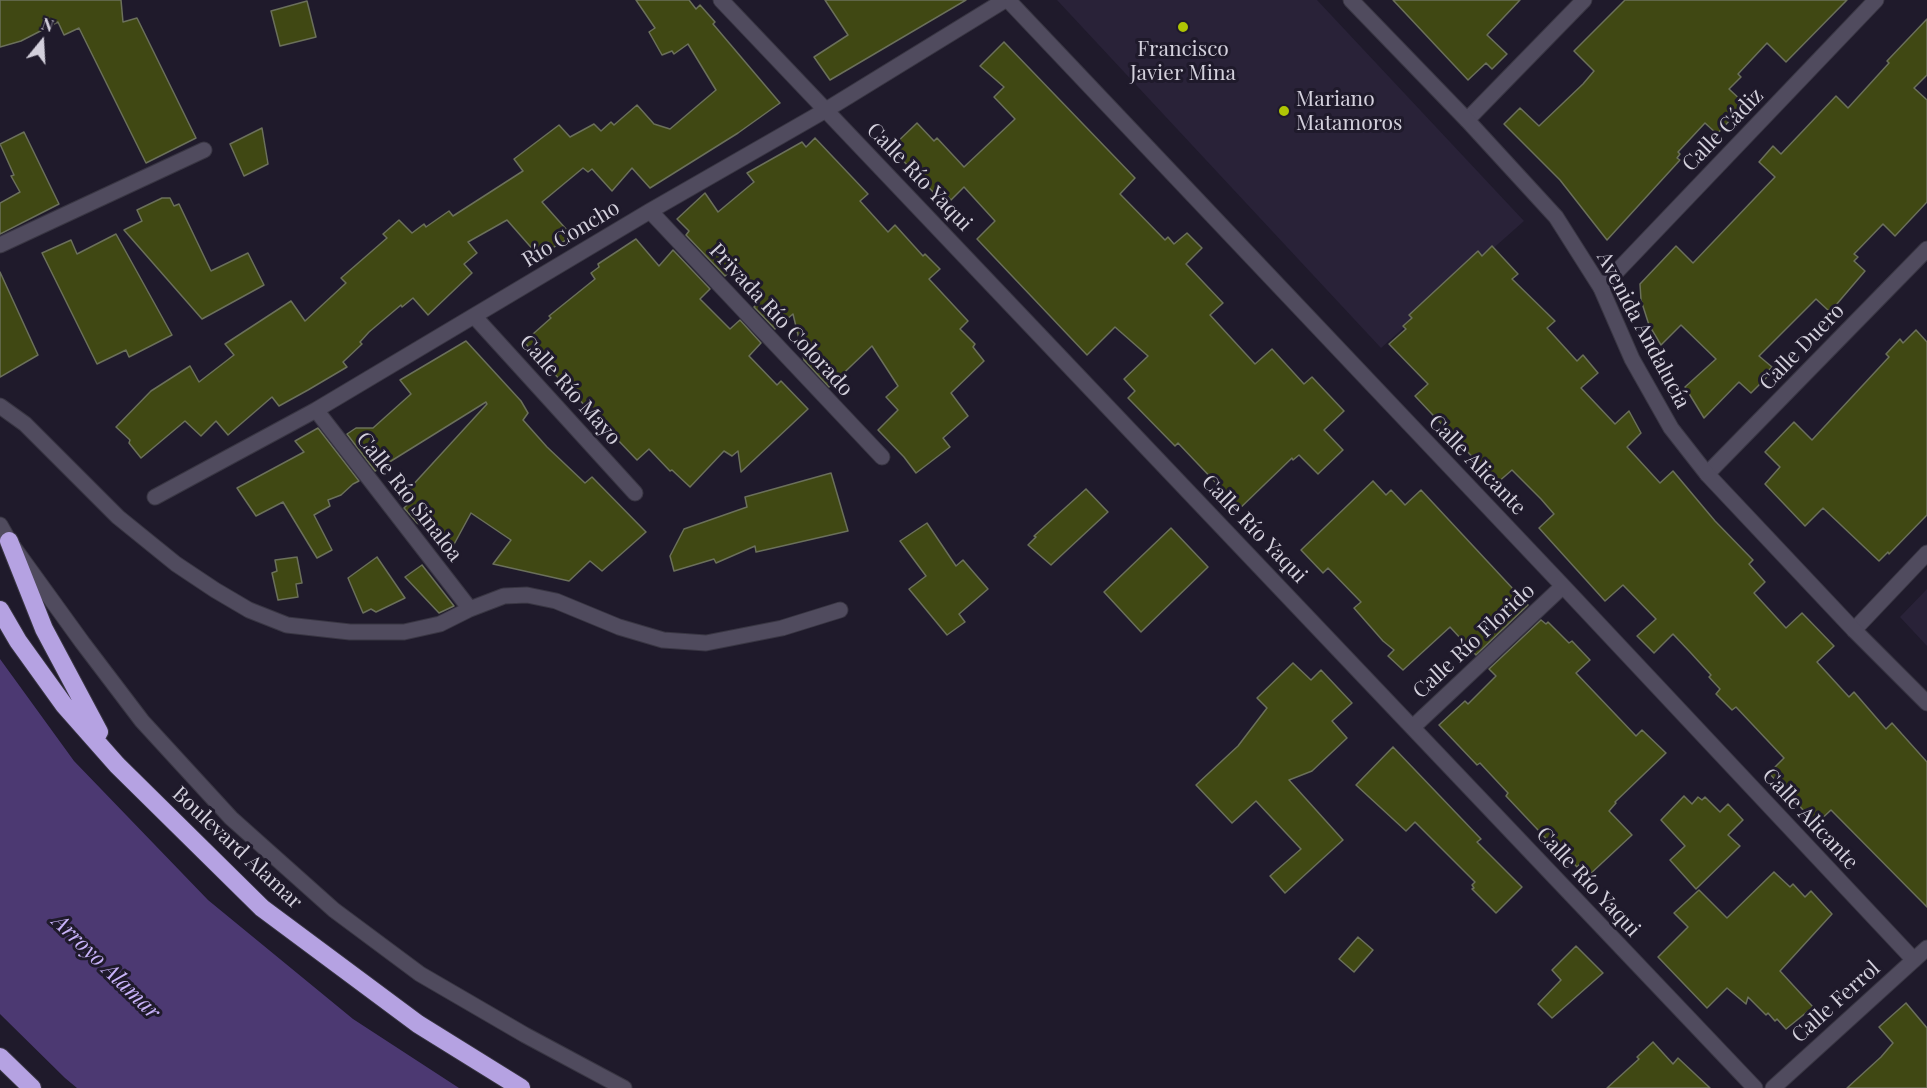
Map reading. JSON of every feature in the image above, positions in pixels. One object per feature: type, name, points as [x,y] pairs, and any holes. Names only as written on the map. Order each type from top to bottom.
[{"type":"highway","points":[[9,541],[44,629],[117,765]]},
{"type":"highway","name":"Boulevard Alamar","points":[[0,610],[18,641],[64,705],[117,765],[262,908],[418,1024],[521,1088]]},
{"type":"highway","points":[[0,1057],[32,1088]]},
{"type":"street","name":"Calle Río Yaqui","points":[[721,0],[1755,1088]]},
{"type":"street","name":"Río Concho","points":[[155,497],[316,410],[650,211],[826,110],[1006,0]]},
{"type":"street","name":"Calle Alicante","points":[[1006,0],[1563,586],[1914,960]]},
{"type":"street","name":"Avenida Andalucía","points":[[1351,0],[1467,120],[1556,217],[1601,288],[1632,359],[1648,389],[1671,428],[1707,474],[1854,630],[1927,703]]},
{"type":"street","points":[[1467,120],[1584,0]]},
{"type":"street","name":"Calle Cádiz","points":[[1601,288],[1876,0]]},
{"type":"street","points":[[0,245],[204,150]]},
{"type":"street","name":"Privada Río Colorado","points":[[650,211],[882,457]]},
{"type":"street","name":"Calle Duero","points":[[1707,474],[1927,249]]},
{"type":"street","name":"Calle Río Mayo","points":[[474,316],[635,493]]},
{"type":"street","points":[[0,406],[25,424],[118,517],[176,564],[249,610],[287,625],[350,632],[404,632],[440,624],[504,596],[527,594],[556,601],[619,627],[663,640],[706,643],[782,627],[840,610]]},
{"type":"street","name":"Calle Río Sinaloa","points":[[316,410],[470,609]]},
{"type":"street","points":[[0,525],[9,541],[142,721],[231,818],[334,910],[420,974],[525,1035],[624,1088]]},
{"type":"street","points":[[1854,630],[1927,553]]},
{"type":"street","name":"Calle Río Florido","points":[[1413,727],[1563,586]]},
{"type":"street","name":"Calle Ferrol","points":[[1773,1088],[1927,948]]},
{"type":"shaded area","points":[[1057,0],[1317,0],[1524,221],[1381,348]]},
{"type":"shaded area","points":[[1927,589],[1927,646],[1900,617]]},
{"type":"water","name":"Arroyo Alamar","points":[[0,659],[74,761],[208,900],[353,1019],[459,1088],[77,1088],[65,1078],[0,1014]]},
{"type":"building","points":[[0,0],[121,0],[123,22],[137,18],[196,138],[146,163],[79,28],[64,35],[58,22],[21,41],[0,47]]},
{"type":"building","points":[[636,0],[689,0],[696,9],[700,5],[715,22],[713,24],[780,103],[738,133],[650,188],[632,168],[612,191],[592,169],[588,172],[583,168],[542,202],[566,229],[564,231],[570,238],[552,248],[548,242],[536,253],[507,220],[468,242],[477,253],[464,264],[472,273],[428,315],[413,298],[369,332],[360,342],[362,344],[343,362],[347,367],[308,390],[279,406],[272,397],[228,435],[216,421],[201,436],[185,421],[141,458],[129,443],[130,440],[116,427],[151,391],[190,366],[199,382],[234,355],[225,344],[291,301],[305,321],[346,283],[341,278],[387,238],[383,234],[399,220],[412,233],[424,224],[426,227],[449,211],[453,216],[523,171],[514,159],[559,125],[570,137],[594,124],[601,131],[611,122],[614,125],[637,105],[654,124],[670,129],[716,90],[688,44],[674,54],[672,51],[662,55],[649,32],[655,28]]},
{"type":"building","points":[[825,0],[966,0],[830,80],[814,57],[848,35]]},
{"type":"building","points":[[1393,0],[1520,0],[1487,35],[1507,54],[1492,69],[1486,63],[1468,80]]},
{"type":"building","points":[[1625,0],[1847,0],[1786,62],[1767,43],[1738,74],[1741,77],[1729,89],[1745,104],[1717,134],[1705,123],[1678,152],[1680,154],[1677,158],[1680,160],[1607,240],[1560,180],[1504,124],[1520,108],[1539,126],[1583,84],[1594,71],[1574,51]]},
{"type":"building","points":[[307,1],[316,37],[280,46],[271,11]]},
{"type":"building","points":[[1927,19],[1927,75],[1914,88],[1927,100],[1927,202],[1895,236],[1883,224],[1854,254],[1858,257],[1854,261],[1865,271],[1830,312],[1816,299],[1759,356],[1772,367],[1766,373],[1769,375],[1751,393],[1739,382],[1704,418],[1685,387],[1716,359],[1681,325],[1661,345],[1649,325],[1641,300],[1640,284],[1676,246],[1693,263],[1775,177],[1759,162],[1773,146],[1781,154],[1836,96],[1848,108],[1889,63],[1887,61]]},
{"type":"building","points":[[1004,42],[1135,178],[1120,194],[1165,240],[1168,237],[1174,244],[1187,233],[1202,248],[1186,264],[1223,303],[1210,315],[1255,364],[1272,349],[1304,384],[1312,377],[1344,411],[1324,430],[1343,450],[1318,474],[1299,455],[1293,460],[1292,458],[1236,512],[1213,488],[1217,484],[1178,443],[1175,446],[1128,398],[1135,391],[1124,379],[1148,356],[1115,327],[1087,355],[977,239],[995,221],[964,187],[951,200],[940,189],[935,194],[891,148],[917,123],[934,141],[937,138],[964,167],[1015,119],[994,97],[1004,87],[980,66]]},
{"type":"building","points":[[262,128],[268,164],[244,176],[230,144]]},
{"type":"building","points":[[24,132],[59,204],[0,234],[0,203],[20,192],[11,176],[14,175],[0,144]]},
{"type":"building","points":[[815,138],[868,194],[860,201],[888,232],[895,225],[923,256],[925,254],[940,269],[929,279],[968,321],[960,329],[975,344],[973,347],[984,361],[951,393],[968,416],[943,438],[950,447],[916,473],[878,430],[898,410],[886,397],[898,386],[872,346],[829,387],[804,360],[793,314],[775,329],[754,307],[761,299],[734,268],[725,276],[686,235],[689,231],[677,219],[705,193],[718,212],[754,182],[747,173],[802,142],[806,147]]},
{"type":"building","points":[[162,198],[170,198],[174,206],[179,204],[211,271],[248,253],[264,285],[202,319],[124,230],[142,221],[137,210]]},
{"type":"building","points":[[116,234],[172,335],[129,357],[126,350],[97,364],[42,253],[71,240],[77,254]]},
{"type":"building","points":[[636,239],[659,266],[673,250],[710,289],[700,299],[730,329],[740,320],[761,343],[749,356],[777,385],[781,381],[808,409],[741,472],[738,451],[732,456],[724,451],[690,487],[672,470],[670,471],[649,449],[637,460],[524,342],[551,318],[549,316],[595,279],[591,273],[599,267],[598,264]]},
{"type":"building","points":[[1492,246],[1518,274],[1512,279],[1555,321],[1547,328],[1577,361],[1583,355],[1598,373],[1581,388],[1615,424],[1629,411],[1641,433],[1627,447],[1660,483],[1673,471],[1715,521],[1753,560],[1749,564],[1765,582],[1754,593],[1786,628],[1802,613],[1834,646],[1817,662],[1849,697],[1854,692],[1886,729],[1892,723],[1927,762],[1927,907],[1831,810],[1816,824],[1769,773],[1784,758],[1736,707],[1732,710],[1716,694],[1720,689],[1709,677],[1711,675],[1690,652],[1673,634],[1654,653],[1637,636],[1656,619],[1623,585],[1605,601],[1539,528],[1554,514],[1541,499],[1512,470],[1497,483],[1415,396],[1428,384],[1389,344],[1406,329],[1403,326],[1412,318],[1409,315],[1478,251],[1482,256]]},
{"type":"building","points":[[0,272],[38,355],[0,377]]},
{"type":"building","points":[[1916,330],[1927,342],[1927,515],[1889,554],[1888,552],[1879,561],[1823,508],[1805,526],[1765,484],[1780,467],[1765,452],[1794,422],[1812,440],[1889,357],[1886,354],[1900,339],[1903,343]]},
{"type":"building","points":[[466,341],[521,401],[528,413],[523,420],[547,447],[585,483],[592,477],[646,532],[602,571],[590,561],[569,581],[493,564],[511,540],[471,513],[452,548],[417,523],[404,508],[407,505],[400,499],[487,404],[486,402],[375,471],[347,434],[356,428],[373,428],[411,394],[400,380]]},
{"type":"building","points":[[318,428],[359,481],[341,495],[328,500],[330,506],[314,515],[332,550],[317,558],[283,502],[256,516],[237,488],[304,452],[295,441]]},
{"type":"building","points":[[831,473],[848,531],[756,552],[755,546],[716,563],[714,559],[674,571],[670,556],[684,529],[747,507],[745,497]]},
{"type":"building","points":[[1373,481],[1386,495],[1391,490],[1405,505],[1421,490],[1528,605],[1476,655],[1450,627],[1403,670],[1388,656],[1394,650],[1354,608],[1361,602],[1328,568],[1323,573],[1301,550]]},
{"type":"building","points":[[1086,489],[1108,512],[1051,565],[1028,545],[1036,537],[1034,536]]},
{"type":"building","points":[[927,523],[956,566],[963,560],[988,589],[959,614],[965,622],[947,635],[909,589],[926,576],[900,541]]},
{"type":"building","points":[[1171,528],[1208,567],[1141,632],[1104,592]]},
{"type":"building","points":[[297,557],[302,583],[296,584],[298,597],[278,600],[272,573],[277,571],[275,560]]},
{"type":"building","points":[[377,557],[405,598],[376,612],[371,609],[363,613],[348,578]]},
{"type":"building","points":[[422,565],[454,606],[439,613],[405,577]]},
{"type":"building","points":[[1541,620],[1546,624],[1548,622],[1569,643],[1572,641],[1590,660],[1576,673],[1636,736],[1642,730],[1666,753],[1615,802],[1609,811],[1632,835],[1588,876],[1556,845],[1554,847],[1506,796],[1508,793],[1480,763],[1477,765],[1439,725],[1465,701],[1468,704],[1496,676],[1489,669]]},
{"type":"building","points":[[1293,663],[1311,680],[1321,670],[1352,703],[1332,721],[1347,738],[1312,771],[1289,780],[1343,840],[1285,893],[1270,876],[1301,849],[1256,801],[1232,823],[1196,785],[1238,746],[1267,708],[1257,698]]},
{"type":"building","points":[[1393,747],[1481,839],[1477,842],[1522,887],[1496,913],[1472,889],[1475,882],[1415,822],[1406,831],[1356,785]]},
{"type":"building","points":[[1684,796],[1692,804],[1698,797],[1702,800],[1705,797],[1720,812],[1728,804],[1743,820],[1728,835],[1740,846],[1696,889],[1670,860],[1685,846],[1661,820]]},
{"type":"building","points":[[1774,872],[1790,887],[1793,884],[1805,897],[1811,891],[1832,914],[1780,971],[1813,1007],[1786,1029],[1777,1019],[1775,1021],[1768,1013],[1766,1015],[1748,997],[1746,1004],[1727,988],[1707,1008],[1658,957],[1688,927],[1674,913],[1699,890],[1727,918]]},
{"type":"building","points":[[1358,937],[1373,950],[1354,972],[1339,959]]},
{"type":"building","points":[[1576,946],[1603,973],[1552,1018],[1538,1004],[1561,980],[1552,970]]},
{"type":"building","points":[[1906,1003],[1927,1028],[1927,1088],[1847,1088],[1893,1043],[1879,1027]]},
{"type":"building","points":[[1653,1042],[1673,1064],[1678,1058],[1710,1088],[1607,1088],[1639,1059],[1637,1057]]},
{"type":"place","name":"Francisco Javier Mina","points":[[1183,27]]},
{"type":"place","name":"Mariano Matamoros","points":[[1284,111]]}]
